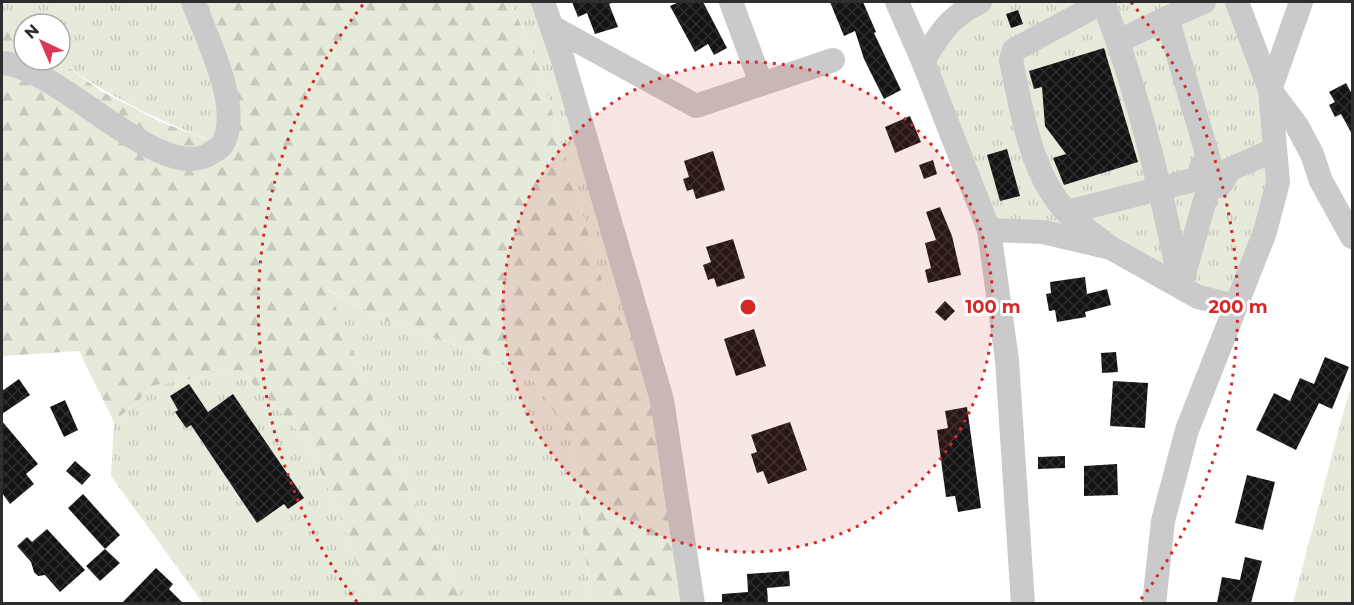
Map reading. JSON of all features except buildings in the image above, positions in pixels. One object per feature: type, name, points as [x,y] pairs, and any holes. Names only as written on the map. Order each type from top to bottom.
[{"type":"street","points":[[2,63],[14,64],[66,90],[156,151],[183,161],[203,158],[222,146],[230,115],[221,77],[193,2]]},
{"type":"street","points":[[543,2],[662,400],[693,603]]},
{"type":"street","points":[[731,2],[761,83]]},
{"type":"street","points":[[897,2],[923,61],[989,230],[1007,360],[1023,603]]},
{"type":"street","points":[[923,61],[946,24],[961,11],[980,2]]},
{"type":"street","points":[[1181,287],[1160,188],[1119,40],[1103,2],[1014,50],[1011,61],[1025,127],[1040,176],[1073,219],[1112,248],[1198,297],[1235,306]]},
{"type":"street","points":[[1119,40],[1204,2]]},
{"type":"street","points":[[1237,2],[1270,90],[1297,126],[1311,154],[1321,182],[1353,237]]},
{"type":"street","points":[[1154,603],[1163,521],[1186,430],[1265,232],[1278,182],[1270,90],[1301,2]]},
{"type":"street","points":[[1167,18],[1209,160],[1202,165],[1199,174],[1205,182],[1181,287]]},
{"type":"street","points":[[552,27],[696,106],[833,60]]},
{"type":"street","points":[[1068,212],[1160,188],[1205,182],[1219,186],[1226,176],[1226,171],[1274,150]]},
{"type":"street","points":[[989,230],[1043,232],[1112,248]]},
{"type":"green space","points":[[2,2],[193,2],[221,77],[222,145],[137,108],[72,70],[72,12],[12,12],[12,33],[2,28]]},
{"type":"green space","points":[[193,2],[511,2],[539,68],[603,283],[658,386],[693,603],[591,603],[573,444],[536,383],[481,353],[392,324],[328,290],[409,489],[464,603],[378,603],[362,581],[338,511],[307,441],[240,370],[156,385],[114,422],[79,351],[2,356],[2,28],[12,33],[12,72],[72,72],[72,70],[101,91],[161,122],[221,145],[230,115]]},
{"type":"green space","points":[[511,2],[543,2],[658,386],[603,283],[539,68]]},
{"type":"green space","points":[[980,2],[1237,2],[1281,182],[1242,305],[1135,259],[989,230],[923,61]]},
{"type":"green space","points":[[327,290],[392,324],[481,353],[536,383],[573,444],[591,603],[464,603],[409,489]]},
{"type":"green space","points":[[240,370],[307,441],[338,511],[362,581],[378,603],[203,603],[111,476],[114,422],[156,385]]},
{"type":"green space","points":[[1352,384],[1352,603],[1293,603],[1343,414]]}]
